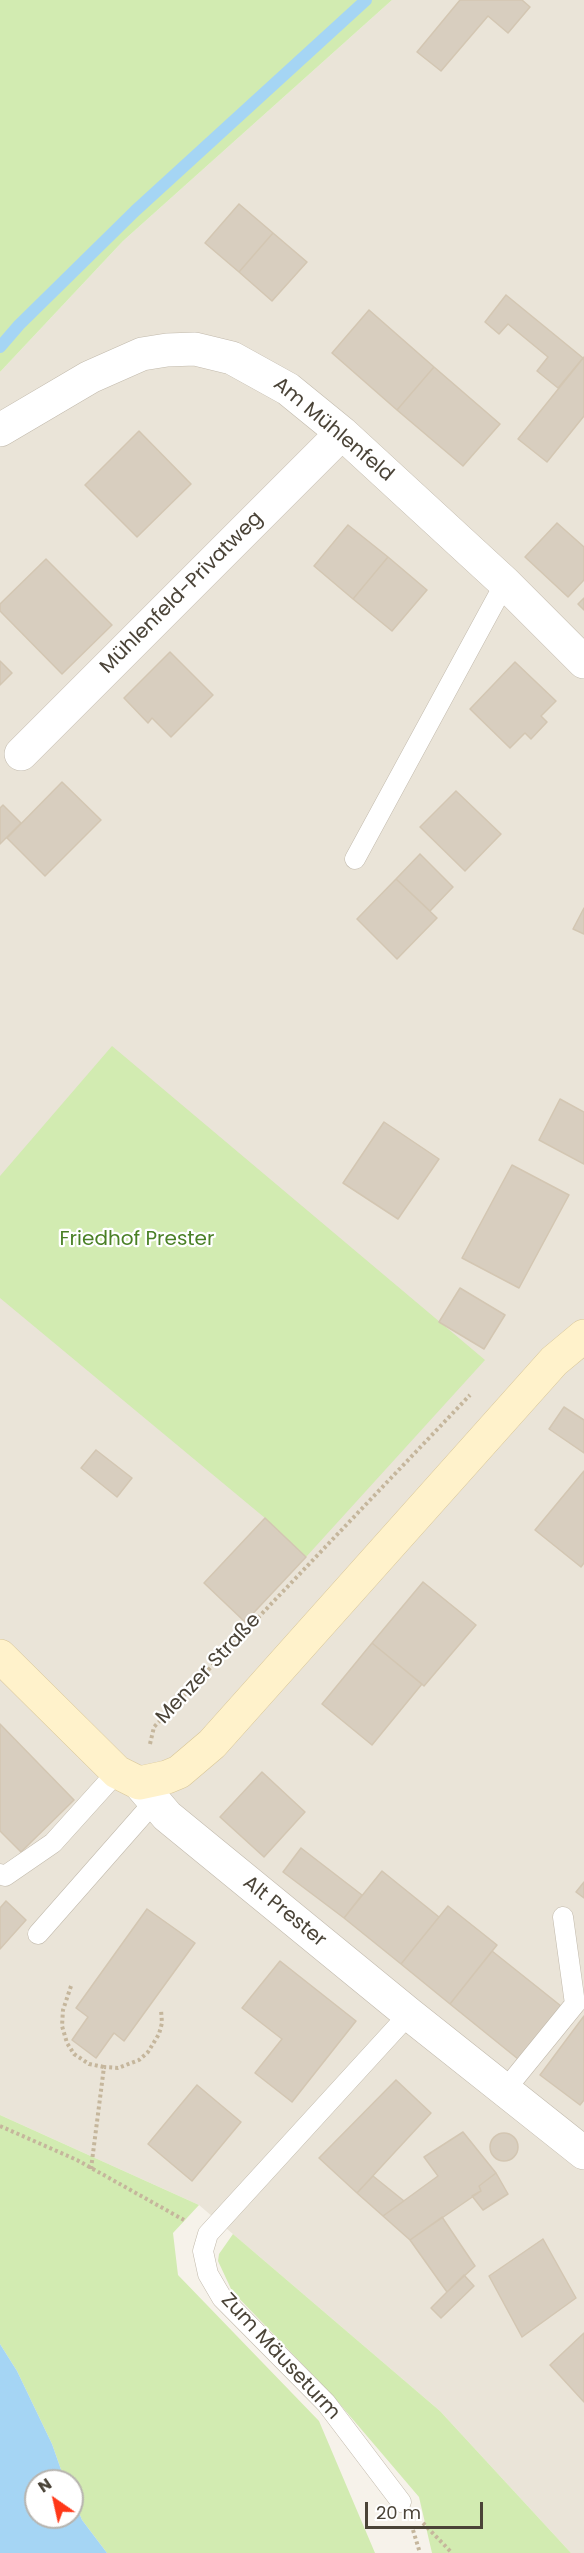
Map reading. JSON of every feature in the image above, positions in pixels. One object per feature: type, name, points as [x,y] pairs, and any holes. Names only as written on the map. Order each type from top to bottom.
[{"type":"main road","points":[[137,1786],[179,1772],[213,1744],[554,1361],[584,1336]]},
{"type":"main road","name":"Alt Prester","points":[[0,1656],[137,1786]]},
{"type":"street","name":"Am Mühlenfeld","points":[[0,430],[90,377],[129,359],[155,352],[195,349],[232,358],[288,389],[342,433],[505,583],[584,662]]},
{"type":"street","name":"Mühlenfeld-Privatweg","points":[[21,754],[342,433]]},
{"type":"street","name":"Alt Prester","points":[[137,1786],[167,1816],[409,2014],[505,2090],[581,2144]]},
{"type":"lane","points":[[355,859],[505,583]]},
{"type":"lane","points":[[0,1874],[5,1876],[137,1786]]},
{"type":"lane","points":[[38,1934],[137,1786]]},
{"type":"lane","points":[[505,2090],[575,2004],[563,1917]]},
{"type":"lane","points":[[208,2234],[409,2014]]},
{"type":"lane","name":"Zum Mäuseturm","points":[[208,2234],[203,2246],[203,2259],[211,2280],[222,2298],[326,2403],[401,2502]]},
{"type":"path","name":"Menzer Straße","points":[[137,1786],[154,1727],[474,1391]]},
{"type":"path","points":[[71,1986],[63,2010],[63,2026],[67,2043],[74,2054],[89,2064],[118,2068],[139,2060],[148,2052],[159,2034],[162,2023],[160,2010]]},
{"type":"path","points":[[92,2169],[104,2067]]},
{"type":"path","points":[[0,2126],[92,2169],[208,2234]]},
{"type":"path","points":[[401,2502],[452,2553]]},
{"type":"shaded area","points":[[392,0],[584,0],[584,2553],[571,2553],[440,2411],[199,2205],[0,2115],[0,372],[123,241]]},
{"type":"green space","points":[[0,0],[392,0],[123,241],[0,372]]},
{"type":"green space","name":"Friedhof Prester","points":[[112,1046],[485,1360],[306,1557],[265,1518],[0,1298],[0,1176]]},
{"type":"green space","points":[[0,2115],[199,2205],[173,2233],[178,2275],[319,2421],[375,2553],[107,2553],[84,2523],[84,2469],[61,2469],[52,2444],[17,2371],[0,2344]]},
{"type":"green space","points":[[233,2234],[440,2411],[571,2553],[432,2553],[419,2497],[332,2395],[232,2291],[218,2261],[219,2254]]},
{"type":"water","points":[[0,2344],[17,2371],[52,2444],[61,2469],[24,2469],[24,2529],[84,2529],[84,2523],[107,2553],[0,2553]]},
{"type":"building","points":[[460,0],[522,0],[530,7],[508,33],[488,16],[441,71],[417,52]]},
{"type":"building","points":[[239,204],[273,233],[239,272],[205,243]]},
{"type":"building","points":[[273,233],[307,262],[272,301],[239,272]]},
{"type":"building","points":[[506,295],[583,358],[558,388],[537,371],[548,357],[508,324],[499,334],[485,322]]},
{"type":"building","points":[[369,310],[434,367],[397,410],[332,353]]},
{"type":"building","points":[[584,357],[584,416],[547,462],[518,439]]},
{"type":"building","points":[[434,367],[500,424],[463,466],[397,410]]},
{"type":"building","points":[[139,431],[191,484],[137,537],[85,485]]},
{"type":"building","points":[[557,523],[584,547],[584,580],[568,597],[525,557]]},
{"type":"building","points":[[348,525],[388,557],[353,599],[314,566]]},
{"type":"building","points":[[388,557],[427,590],[392,631],[353,599]]},
{"type":"building","points":[[46,559],[112,625],[62,674],[0,611],[0,604]]},
{"type":"building","points":[[584,598],[584,610],[578,604]]},
{"type":"building","points":[[170,652],[213,695],[171,737],[152,718],[148,723],[124,698]]},
{"type":"building","points":[[0,661],[12,673],[0,685]]},
{"type":"building","points":[[515,662],[556,701],[541,716],[547,722],[531,739],[525,733],[510,748],[470,709]]},
{"type":"building","points":[[62,782],[101,820],[45,876],[7,838]]},
{"type":"building","points":[[456,791],[501,834],[465,871],[420,827]]},
{"type":"building","points":[[3,805],[21,823],[0,844],[0,808]]},
{"type":"building","points":[[420,854],[453,887],[430,911],[396,879]]},
{"type":"building","points":[[396,879],[437,918],[397,959],[357,919]]},
{"type":"building","points":[[584,908],[584,934],[573,929]]},
{"type":"building","points":[[560,1099],[584,1112],[584,1164],[539,1140]]},
{"type":"building","points":[[384,1122],[439,1159],[398,1219],[343,1183]]},
{"type":"building","points":[[512,1165],[569,1195],[519,1288],[462,1258]]},
{"type":"building","points":[[460,1288],[505,1315],[484,1349],[439,1322]]},
{"type":"building","points":[[564,1407],[584,1420],[584,1453],[549,1429]]},
{"type":"building","points":[[96,1450],[132,1478],[117,1497],[81,1468]]},
{"type":"building","points":[[584,1471],[584,1563],[581,1567],[535,1530]]},
{"type":"building","points":[[265,1518],[306,1557],[245,1622],[204,1583]]},
{"type":"building","points":[[423,1582],[476,1625],[424,1686],[372,1643]]},
{"type":"building","points":[[372,1643],[422,1684],[372,1745],[322,1704]]},
{"type":"building","points":[[0,1724],[74,1800],[21,1852],[0,1831]]},
{"type":"building","points":[[262,1772],[305,1812],[264,1857],[220,1817]]},
{"type":"building","points":[[301,1848],[362,1895],[344,1918],[283,1872]]},
{"type":"building","points":[[382,1871],[439,1917],[401,1964],[344,1918]]},
{"type":"building","points":[[584,1882],[584,1898],[576,1892]]},
{"type":"building","points":[[6,1901],[26,1920],[0,1949],[0,1908]]},
{"type":"building","points":[[448,1906],[497,1945],[450,2004],[401,1964]]},
{"type":"building","points":[[147,1909],[195,1943],[124,2041],[114,2033],[96,2058],[72,2040],[88,2017],[76,2008]]},
{"type":"building","points":[[492,1951],[561,2006],[518,2059],[450,2004]]},
{"type":"building","points":[[280,1961],[356,2021],[292,2102],[255,2073],[282,2039],[242,2008]]},
{"type":"building","points":[[584,2016],[584,2100],[580,2105],[540,2075]]},
{"type":"building","points":[[396,2080],[431,2113],[357,2193],[319,2158]]},
{"type":"building","points":[[197,2085],[241,2122],[192,2181],[148,2144]]},
{"type":"building","points":[[463,2132],[496,2173],[479,2186],[481,2191],[410,2240],[383,2216],[438,2176],[424,2157]]},
{"type":"building","points":[[504,2133],[514,2137],[518,2147],[514,2157],[504,2161],[494,2157],[490,2147],[494,2137]]},
{"type":"building","points":[[496,2173],[508,2194],[483,2210],[472,2196],[481,2191],[479,2186]]},
{"type":"building","points":[[373,2176],[404,2201],[383,2216],[357,2193]]},
{"type":"building","points":[[442,2217],[475,2266],[447,2292],[410,2240]]},
{"type":"building","points":[[543,2239],[576,2298],[522,2337],[489,2276]]},
{"type":"building","points":[[464,2275],[474,2286],[441,2318],[431,2308]]},
{"type":"building","points":[[584,2333],[584,2402],[550,2365]]},
{"type":"waterway","points":[[0,347],[19,325],[135,211],[366,0]]}]
